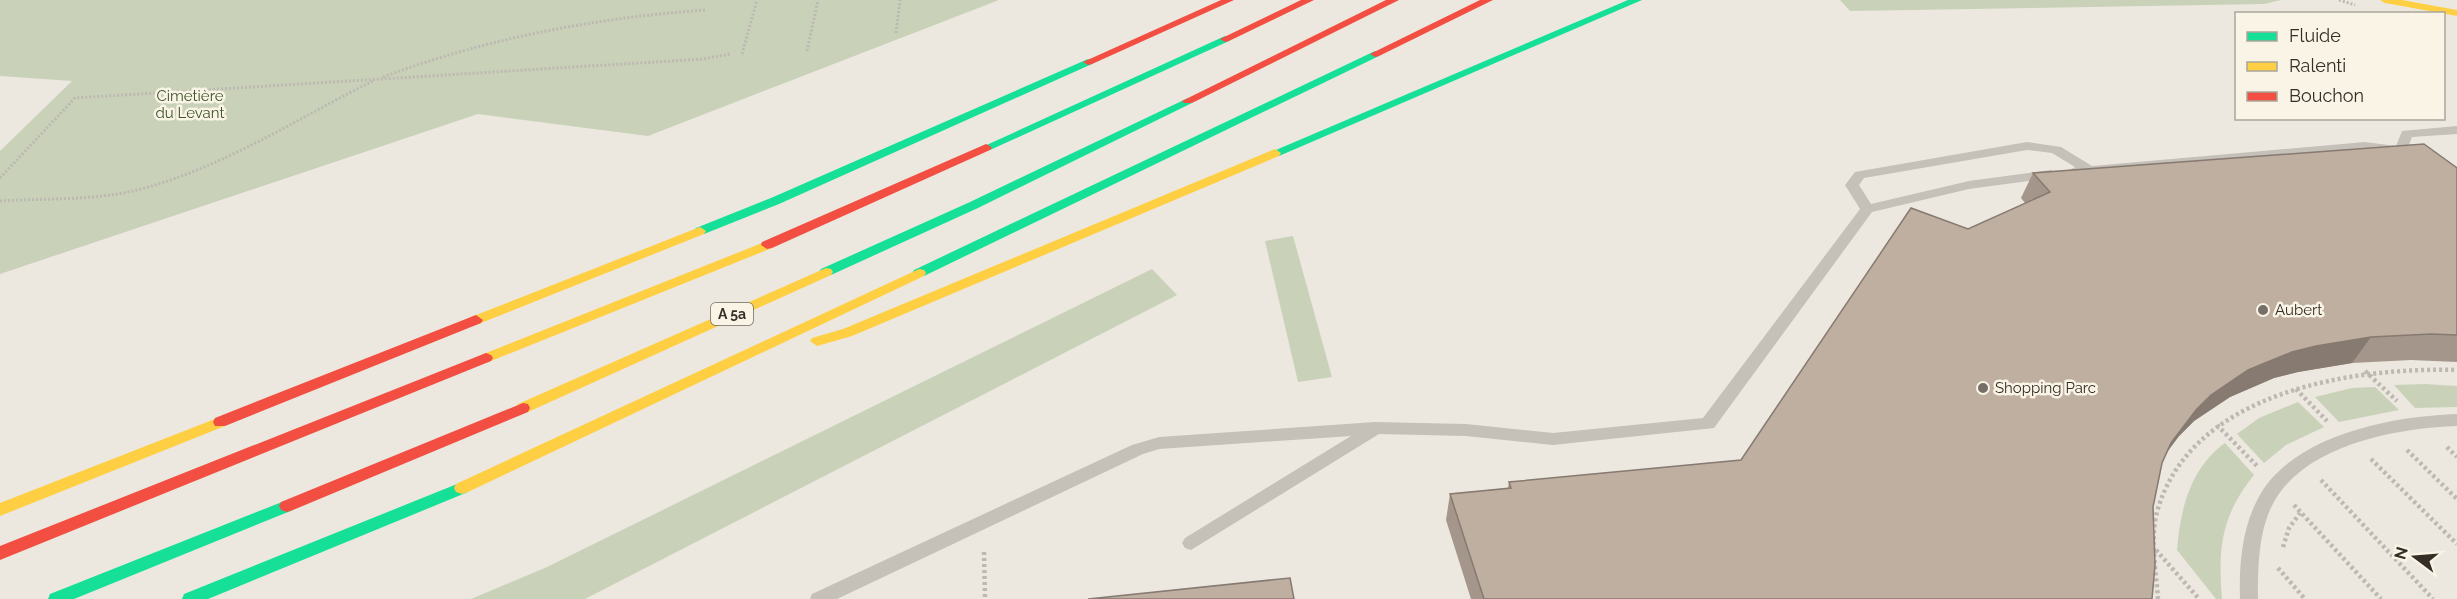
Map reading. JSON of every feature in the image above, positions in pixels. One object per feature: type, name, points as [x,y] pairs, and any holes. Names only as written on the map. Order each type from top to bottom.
[{"type":"main road","points":[[0,510],[775,201],[1228,0]]},
{"type":"main road","points":[[0,553],[747,254],[1045,122],[1309,0]]},
{"type":"main road","name":"A 5a","points":[[56,599],[494,421],[974,205],[1394,0]]},
{"type":"main road","points":[[190,599],[471,484],[737,361],[1488,0]]},
{"type":"main road","points":[[737,361],[847,333],[1637,0]]},
{"type":"main road","points":[[2385,0],[2457,13]]},
{"type":"lane","points":[[2401,150],[2407,134],[2457,130]]},
{"type":"lane","points":[[1867,208],[1852,185],[1860,175],[1916,165],[2027,146],[2056,150],[2088,169]]},
{"type":"lane","points":[[819,599],[1138,449],[1159,443],[1375,428],[1466,430],[1553,439],[1708,424],[1867,208],[1969,185],[2088,169],[2365,146],[2401,150],[2417,155]]},
{"type":"lane","points":[[2250,599],[2248,568],[2255,525],[2275,485],[2313,455],[2345,439],[2417,420],[2457,420]]},
{"type":"lane","points":[[1191,543],[1375,428]]},
{"type":"path","points":[[742,54],[757,0]]},
{"type":"path","points":[[807,51],[818,0]]},
{"type":"path","points":[[896,33],[900,0]]},
{"type":"path","points":[[0,201],[135,190],[188,173],[377,79],[466,48],[526,32],[647,13],[706,10]]},
{"type":"path","points":[[0,178],[75,98],[703,59],[730,54]]},
{"type":"path","points":[[2158,599],[2155,550],[2157,512],[2168,481],[2187,453],[2217,424],[2296,389],[2328,379],[2365,371],[2456,371]]},
{"type":"path","points":[[2296,389],[2345,439],[2376,463],[2457,544]]},
{"type":"path","points":[[2217,424],[2381,599]]},
{"type":"path","points":[[2410,444],[2401,445],[2457,499]]},
{"type":"path","points":[[2330,475],[2320,481],[2433,599]]},
{"type":"path","points":[[2300,513],[2289,528],[2277,567],[2305,599]]},
{"type":"path","points":[[984,522],[986,599]]},
{"type":"path","points":[[2155,550],[2199,599]]},
{"type":"green space","name":"Cimetière du Levant","points":[[0,0],[999,0],[648,136],[478,114],[0,274],[0,151],[72,81],[0,76]]},
{"type":"green space","points":[[1840,0],[2281,0],[2264,4],[1850,11]]},
{"type":"green space","points":[[1293,236],[1332,377],[1298,382],[1265,241]]},
{"type":"green space","points":[[1152,269],[1177,295],[585,599],[471,599],[547,567]]},
{"type":"green space","points":[[2394,385],[2457,386],[2457,407],[2415,408]]},
{"type":"green space","points":[[2375,387],[2399,410],[2339,422],[2315,397],[2352,388]]},
{"type":"green space","points":[[2298,402],[2324,427],[2286,445],[2264,463],[2237,434],[2259,418]]},
{"type":"green space","points":[[2225,443],[2254,475],[2243,490],[2228,519],[2222,548],[2222,599],[2216,599],[2177,550],[2181,520],[2189,491],[2203,465]]},
{"type":"building","name":"Shopping Parc","points":[[2424,144],[2457,168],[2457,335],[2371,337],[2316,346],[2292,352],[2248,370],[2211,395],[2196,410],[2171,443],[2162,463],[2153,507],[2155,565],[2152,599],[1484,599],[1450,494],[1511,488],[1509,482],[1741,460],[1911,208],[1968,229],[2050,192],[2033,173]]},
{"type":"building","points":[[1290,578],[1294,599],[1088,599]]},
{"type":"traffic: fast","points":[[1275,153],[1637,0]]},
{"type":"traffic: fast","points":[[986,148],[1225,39]]},
{"type":"traffic: fast","points":[[919,273],[1375,54]]},
{"type":"traffic: fast","points":[[700,231],[775,201],[1088,62]]},
{"type":"traffic: fast","points":[[826,272],[974,205],[1188,101]]},
{"type":"traffic: fast","points":[[190,599],[462,488]]},
{"type":"traffic: fast","points":[[56,599],[287,506]]},
{"type":"traffic: slow","points":[[2385,0],[2457,13]]},
{"type":"traffic: slow","points":[[817,341],[847,333],[1275,153]]},
{"type":"traffic: slow","points":[[476,320],[700,231]]},
{"type":"traffic: slow","points":[[486,358],[767,245]]},
{"type":"traffic: slow","points":[[523,408],[826,272]]},
{"type":"traffic: slow","points":[[462,488],[919,273]]},
{"type":"traffic: slow","points":[[0,510],[220,422]]},
{"type":"traffic: jam","points":[[1088,62],[1229,0]]},
{"type":"traffic: jam","points":[[1225,39],[1309,0]]},
{"type":"traffic: jam","points":[[1188,101],[1394,0]]},
{"type":"traffic: jam","points":[[1375,54],[1488,0]]},
{"type":"traffic: jam","points":[[767,245],[986,148]]},
{"type":"traffic: jam","points":[[220,422],[476,320]]},
{"type":"traffic: jam","points":[[0,553],[486,358]]},
{"type":"traffic: jam","points":[[287,506],[523,408]]},
{"type":"place","name":"Aubert","points":[[2263,310]]},
{"type":"place","name":"Shopping Parc","points":[[1983,388]]}]
